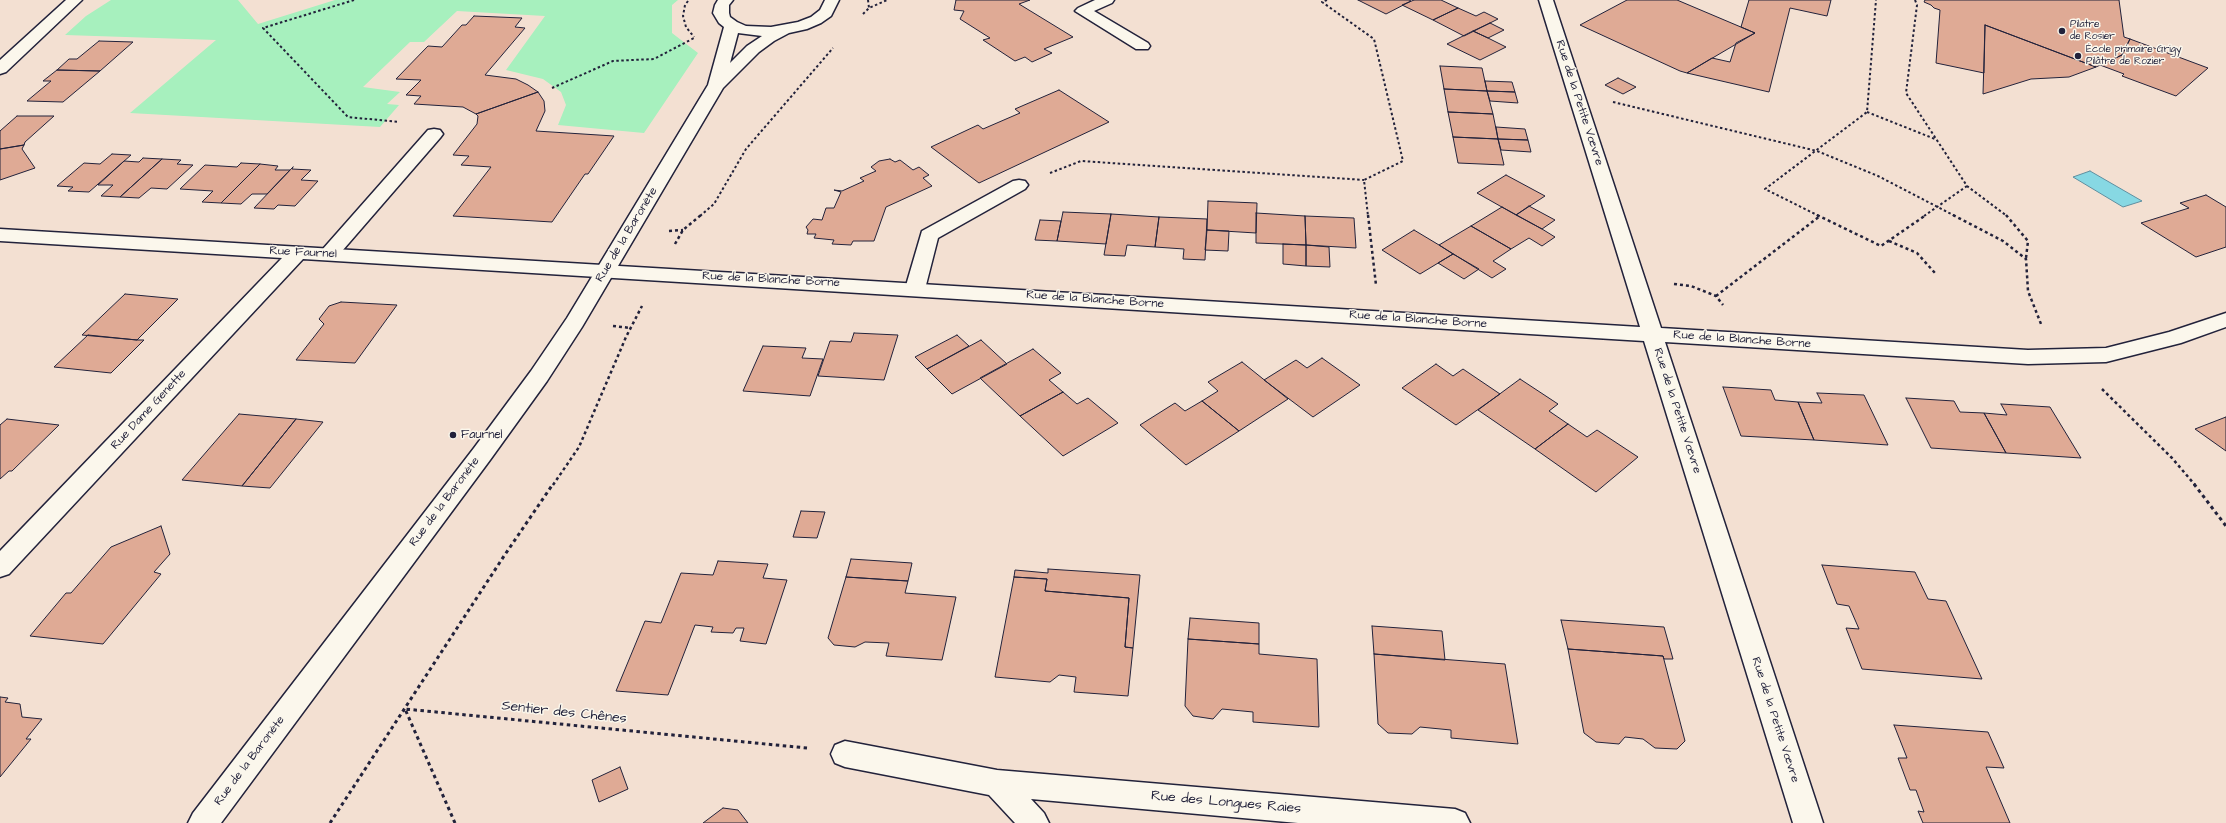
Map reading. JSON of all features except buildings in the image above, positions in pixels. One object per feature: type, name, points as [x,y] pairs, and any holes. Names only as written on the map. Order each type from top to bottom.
[{"type":"street","points":[[0,70],[75,0]]},
{"type":"street","points":[[726,0],[722,5],[721,12],[724,20],[732,25],[756,32],[786,30],[816,20],[826,13],[832,0]]},
{"type":"street","points":[[1107,0],[1083,11],[1142,46]]},
{"type":"street","name":"Rue de la Petite Vœvre","points":[[1546,0],[1808,823]]},
{"type":"street","name":"Rue de la Baronète","points":[[203,823],[492,441],[555,352],[606,270],[716,85],[732,25]]},
{"type":"street","name":"Rue de la Baronète","points":[[716,85],[753,49],[769,38],[786,30]]},
{"type":"street","points":[[329,254],[434,134]]},
{"type":"street","points":[[915,290],[929,235],[1019,185]]},
{"type":"street","name":"Rue Faurnel","points":[[0,235],[606,270]]},
{"type":"street","name":"Rue Dame Genette","points":[[0,567],[298,253]]},
{"type":"street","name":"Rue de la Blanche Borne","points":[[606,270],[2028,357],[2106,355],[2174,338],[2226,320]]},
{"type":"street","name":"Rue des Longues Raies","points":[[845,754],[997,783],[1455,823]]},
{"type":"street","points":[[997,783],[1034,823]]},
{"type":"path","points":[[354,0],[263,28],[348,117],[441,126],[434,134]]},
{"type":"path","points":[[688,0],[685,5],[683,16],[686,27],[694,38],[710,45],[727,46]]},
{"type":"path","points":[[868,0],[869,8]]},
{"type":"path","points":[[860,18],[869,8],[887,0]]},
{"type":"path","points":[[1019,185],[1081,161],[1364,180],[1403,162],[1374,38],[1322,2],[1327,0]]},
{"type":"path","points":[[1876,0],[1867,112],[1766,189],[1881,246],[1967,186]]},
{"type":"path","points":[[1915,0],[1917,6],[1906,93],[1967,186],[2003,211],[2028,241],[2026,259],[2028,291],[2040,322],[2069,357],[2172,458],[2212,505],[2226,526]]},
{"type":"path","points":[[552,88],[614,61],[654,59],[694,38]]},
{"type":"path","points":[[330,823],[579,447],[626,337],[658,274],[683,230],[714,204],[746,149],[836,44]]},
{"type":"path","points":[[1576,95],[1633,105],[1817,151],[1878,176],[1939,206],[2003,242],[2026,259]]},
{"type":"path","points":[[1867,112],[1936,139]]},
{"type":"path","points":[[1364,180],[1380,318]]},
{"type":"path","points":[[1716,296],[1820,216]]},
{"type":"path","points":[[1889,240],[1917,253],[1935,273]]},
{"type":"path","points":[[1635,280],[1691,286],[1716,296],[1729,312],[1746,340]]},
{"type":"path","points":[[405,709],[455,823]]},
{"type":"path","name":"Sentier des Chênes","points":[[405,709],[806,748],[845,754]]},
{"type":"green space","points":[[111,0],[238,0],[258,24],[335,0],[678,0],[672,5],[672,33],[698,53],[644,133],[558,125],[566,105],[561,92],[543,79],[506,70],[545,16],[457,11],[424,42],[410,42],[363,87],[400,92],[387,104],[399,105],[380,127],[130,113],[216,40],[65,35],[86,16]]},
{"type":"water","points":[[2090,171],[2142,201],[2123,207],[2073,177]]},
{"type":"place","name":"Pilatre de Rosier","points":[[2062,31]]},
{"type":"place","name":"École primaire Grigy Pilâtre de Rozier","points":[[2078,56]]},
{"type":"place","name":"Faurnel","points":[[453,435]]}]
